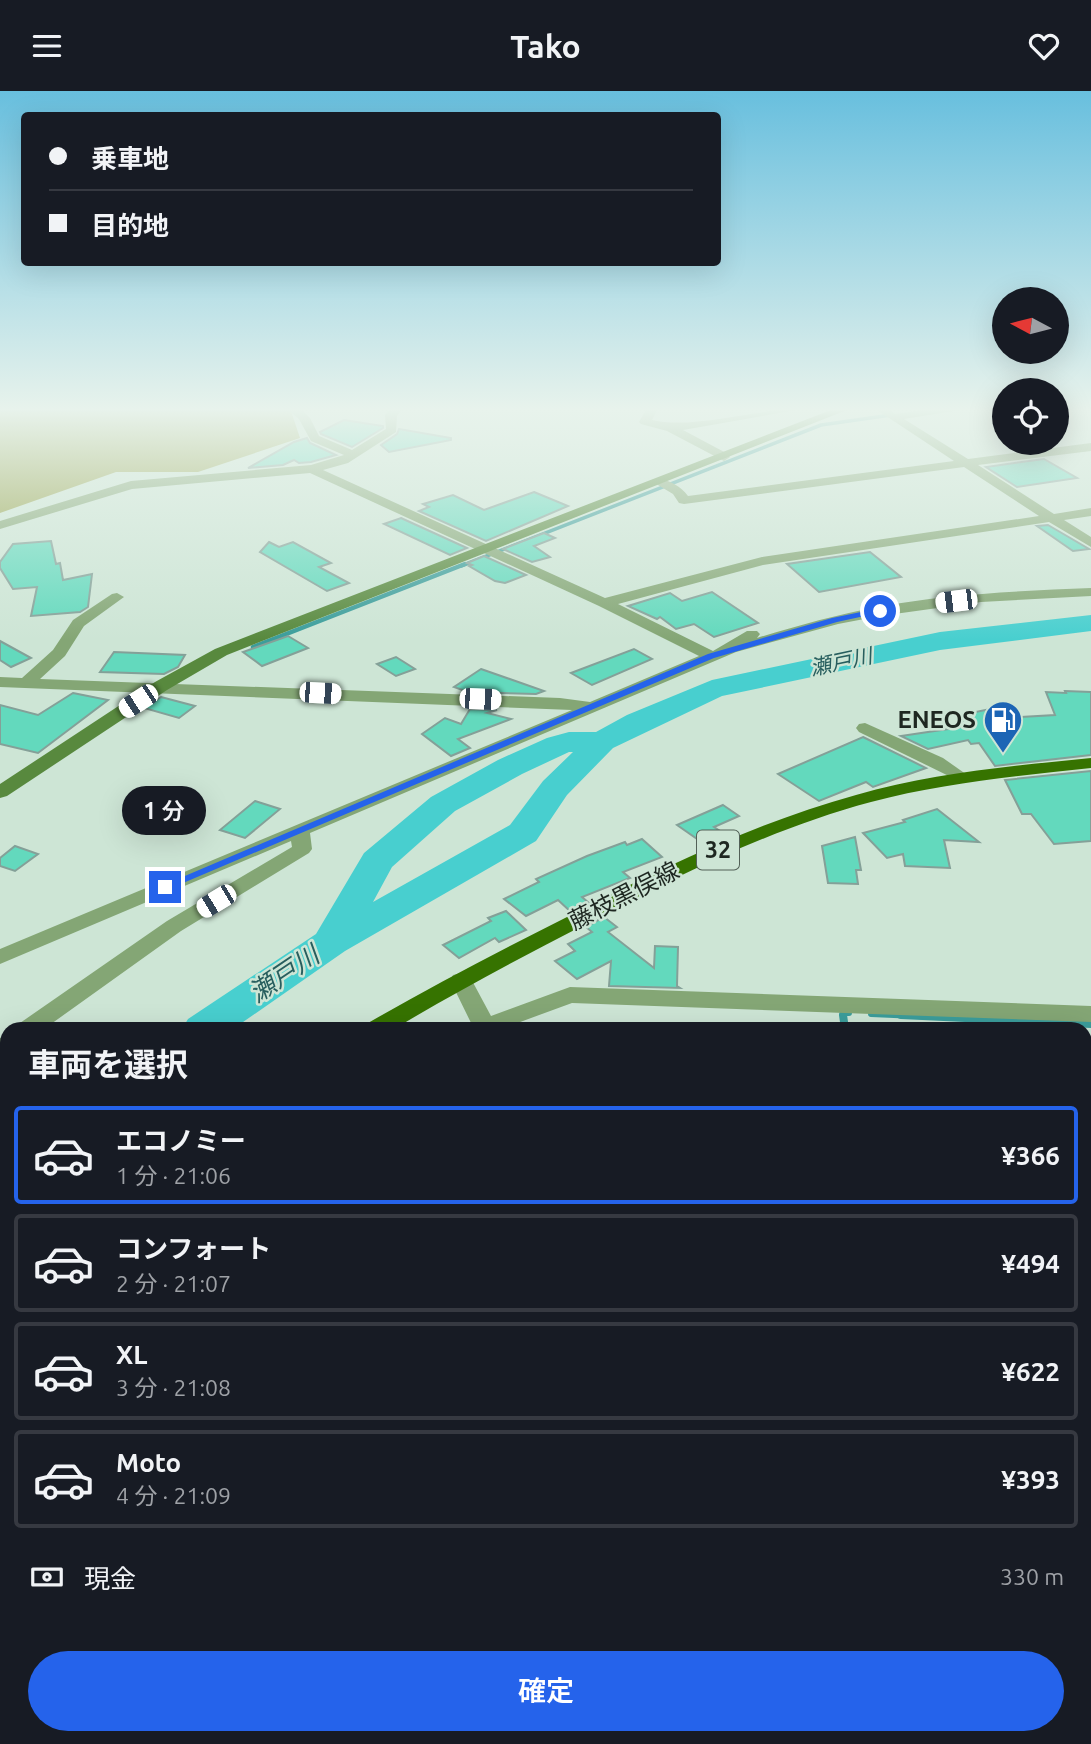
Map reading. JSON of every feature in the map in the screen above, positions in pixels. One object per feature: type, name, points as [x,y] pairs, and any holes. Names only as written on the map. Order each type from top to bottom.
[{"type":"main road","name":"藤枝黒俣線","points":[[388,1022],[461,980],[706,855],[789,821],[864,798],[961,777],[1091,763]]},
{"type":"street","points":[[0,525],[131,485]]},
{"type":"street","points":[[348,485],[604,603],[711,656]]},
{"type":"street","points":[[0,792],[199,663],[261,635],[651,485]]},
{"type":"street","points":[[666,485],[678,491],[684,500],[797,485]]},
{"type":"street","points":[[1000,485],[1091,543]]},
{"type":"street","points":[[604,603],[762,561],[1091,512]]},
{"type":"street","points":[[0,957],[730,649],[746,647],[835,620],[880,611],[981,598],[1091,592]]},
{"type":"street","points":[[28,681],[59,653],[78,623],[117,597]]},
{"type":"street","points":[[730,649],[752,634]]},
{"type":"street","points":[[2,680],[560,703],[593,707]]},
{"type":"street","points":[[865,728],[937,762],[961,777]]},
{"type":"street","points":[[38,1022],[174,926],[302,849],[300,829]]},
{"type":"street","points":[[461,980],[483,1022]]},
{"type":"street","points":[[501,1022],[570,995],[1091,1014]]},
{"type":"green space","points":[[0,485],[79,485],[0,513]]},
{"type":"building","points":[[534,492],[568,506],[486,541],[419,511],[429,507],[423,504],[453,495],[484,510]]},
{"type":"building","points":[[401,518],[467,548],[450,555],[384,524]]},
{"type":"building","points":[[1048,525],[1089,549],[1073,551],[1037,526]]},
{"type":"building","points":[[544,533],[555,538],[534,546],[550,557],[532,562],[503,549]]},
{"type":"building","points":[[51,541],[56,564],[60,563],[63,580],[92,574],[88,607],[80,612],[31,616],[37,587],[13,589],[0,568],[0,562],[13,544]]},
{"type":"building","points":[[269,542],[279,547],[293,542],[331,563],[319,567],[349,583],[327,591],[260,552]]},
{"type":"building","points":[[870,552],[901,577],[819,592],[787,564]]},
{"type":"building","points":[[484,556],[526,575],[505,583],[495,581],[467,563]]},
{"type":"building","points":[[712,592],[758,623],[714,637],[694,624],[676,629],[660,617],[657,619],[628,606],[670,593],[682,601]]},
{"type":"building","points":[[288,636],[308,648],[262,666],[243,652]]},
{"type":"building","points":[[0,641],[31,658],[11,667],[0,660]]},
{"type":"building","points":[[634,649],[652,659],[592,685],[571,673]]},
{"type":"building","points":[[114,652],[185,655],[178,667],[164,674],[100,672]]},
{"type":"building","points":[[396,657],[415,669],[396,676],[377,664]]},
{"type":"building","points":[[481,669],[544,691],[536,694],[468,692],[454,687]]},
{"type":"building","points":[[1065,691],[1091,692],[1091,755],[995,766],[979,743],[971,744],[968,740],[928,749],[901,736],[968,726],[956,716],[990,709],[1002,718],[1055,715],[1046,692],[1066,693]]},
{"type":"building","points":[[73,693],[108,700],[38,753],[0,744],[0,705],[38,715]]},
{"type":"building","points":[[161,697],[195,706],[179,718],[144,708]]},
{"type":"building","points":[[470,709],[497,710],[487,713],[511,719],[458,739],[470,748],[451,756],[422,734],[445,718],[461,724]]},
{"type":"building","points":[[863,737],[926,768],[873,787],[866,782],[819,801],[778,774]]},
{"type":"building","points":[[1091,771],[1091,841],[1054,844],[1031,814],[1022,814],[1005,780]]},
{"type":"building","points":[[255,801],[280,809],[245,838],[220,830]]},
{"type":"building","points":[[723,805],[739,816],[714,827],[723,833],[703,843],[677,825]]},
{"type":"building","points":[[937,809],[979,842],[944,840],[950,868],[905,866],[903,854],[887,858],[863,833],[905,822],[903,820]]},
{"type":"building","points":[[855,837],[861,870],[856,870],[858,884],[828,883],[822,846]]},
{"type":"building","points":[[642,839],[662,857],[623,872],[630,878],[582,897],[589,903],[571,912],[558,900],[526,916],[504,899],[539,882],[536,879],[587,856],[625,842],[627,845]]},
{"type":"building","points":[[15,846],[38,854],[15,871],[0,866],[0,858]]},
{"type":"building","points":[[506,911],[526,930],[499,942],[495,938],[459,958],[443,945],[491,921],[488,918]]},
{"type":"building","points":[[604,917],[617,927],[608,932],[654,968],[655,946],[678,947],[677,986],[680,988],[609,986],[611,961],[577,979],[555,961],[575,951],[568,944],[592,932],[586,927]]},
{"type":"waterway","points":[[461,566],[667,485]]},
{"type":"waterway","points":[[253,647],[465,564]]},
{"type":"waterway","name":"瀬戸川","points":[[602,741],[712,689],[940,641],[1091,623]]},
{"type":"waterway","name":"瀬戸川","points":[[331,942],[377,861],[443,804],[510,767],[558,745],[602,741]]},
{"type":"waterway","name":"瀬戸川","points":[[331,942],[523,833],[555,788],[602,741]]},
{"type":"waterway","name":"瀬戸川","points":[[213,1022],[331,942]]},
{"type":"waterway","points":[[844,1017],[843,1013],[849,1013]]},
{"type":"waterway","points":[[871,1014],[940,1017]]},
{"type":"waterway","points":[[843,1015],[844,1022]]},
{"type":"waterway","points":[[901,1015],[1049,1022]]},
{"type":"place","name":"ENEOS","points":[[1003,754]]},
{"type":"route","points":[[165,887],[711,656],[835,620],[880,611]]}]
